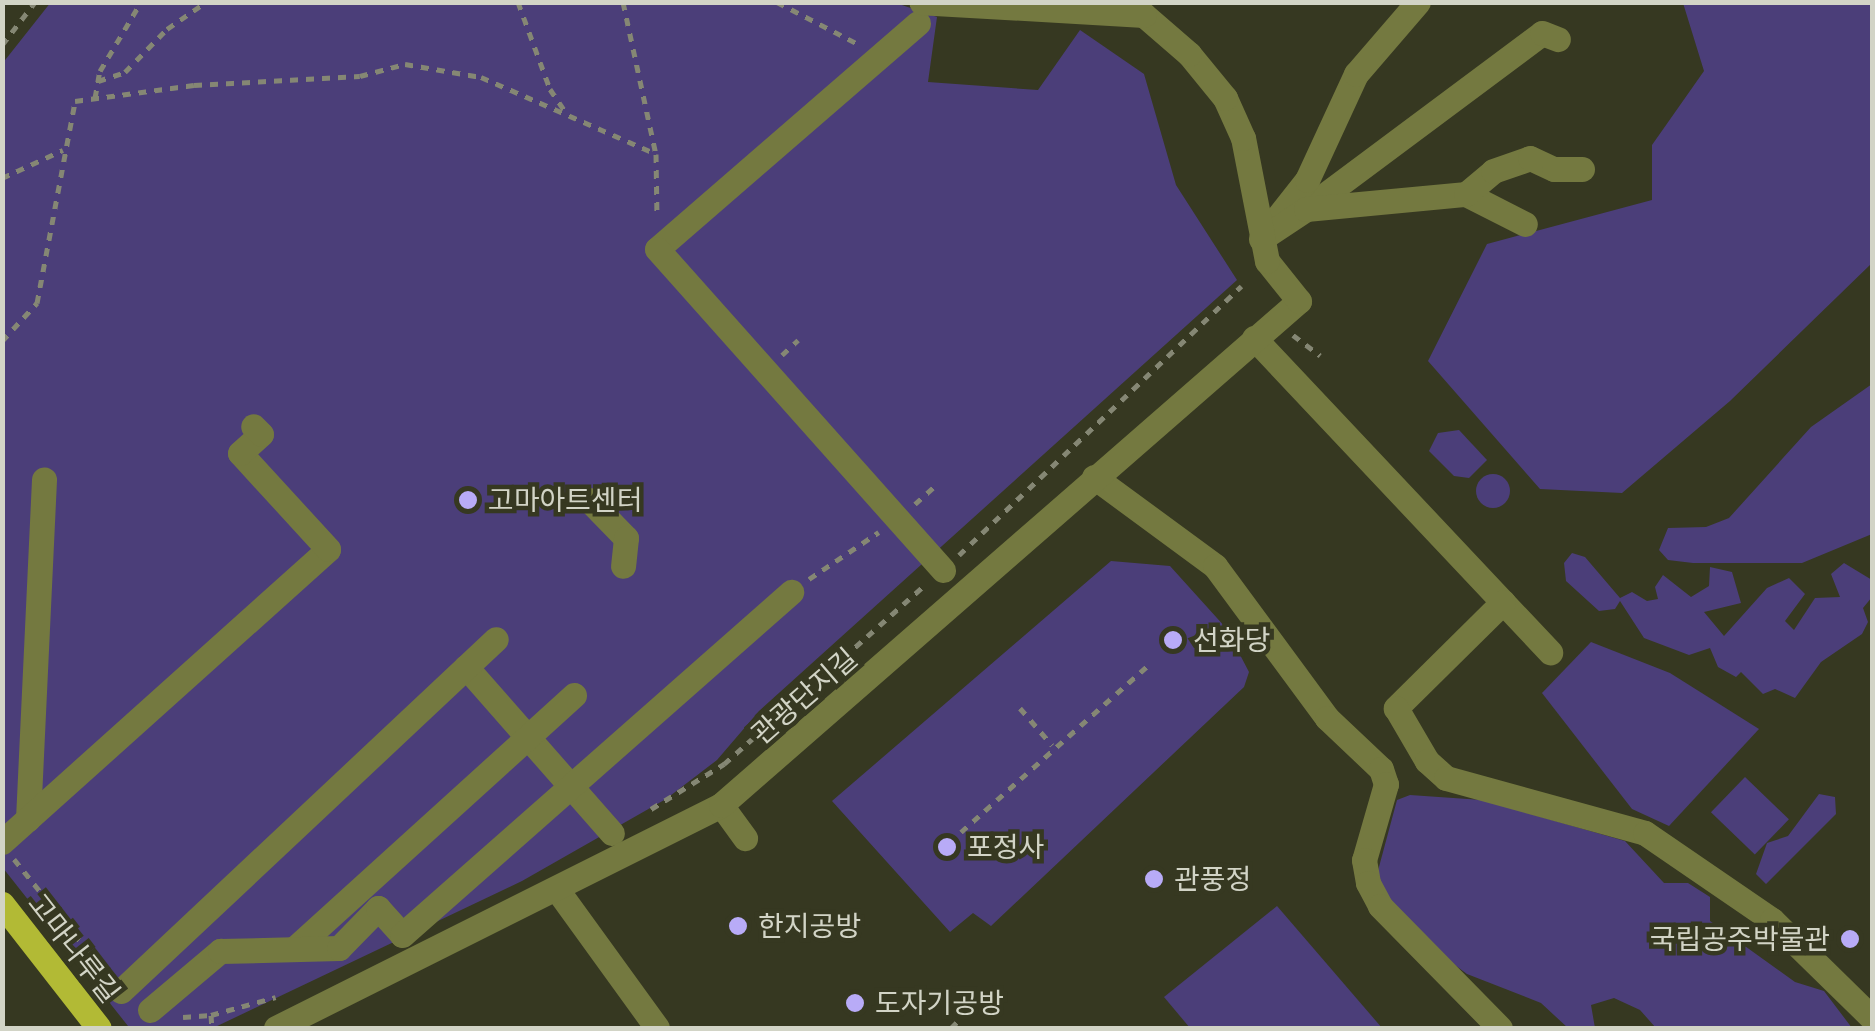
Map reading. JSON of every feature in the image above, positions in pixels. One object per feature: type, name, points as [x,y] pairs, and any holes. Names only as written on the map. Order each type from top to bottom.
[{"type":"main road","name":"고마나루길","points":[[2,904],[99,1028]]},
{"type":"street","points":[[1261,239],[1306,180],[1356,74],[1418,2]]},
{"type":"street","points":[[943,570],[657,249],[920,13],[1127,8],[1168,36],[1225,98],[1243,138],[1261,239]]},
{"type":"street","points":[[1261,239],[1306,210],[1542,32],[1558,39]]},
{"type":"street","points":[[1466,194],[1493,170],[1530,158],[1554,169],[1582,169]]},
{"type":"street","points":[[1306,210],[1466,194],[1525,224]]},
{"type":"street","name":"관광단지길","points":[[276,1028],[558,891],[721,806],[1299,301],[1267,262],[1261,239]]},
{"type":"street","points":[[1254,338],[1550,652]]},
{"type":"street","points":[[2,843],[328,550],[240,453],[261,434],[253,426]]},
{"type":"street","points":[[1094,477],[1215,566],[1280,674],[1381,769],[1386,784],[1364,860],[1380,906],[1500,1028]]},
{"type":"street","points":[[28,820],[44,479]]},
{"type":"street","points":[[589,500],[626,538],[622,566]]},
{"type":"street","points":[[150,1010],[220,951],[339,948],[378,908],[402,935],[790,592]]},
{"type":"street","points":[[1503,602],[1396,708],[1427,761],[1446,778],[1645,834],[1772,920],[1872,1018]]},
{"type":"street","points":[[121,991],[496,638]]},
{"type":"street","points":[[466,666],[612,832]]},
{"type":"street","points":[[294,949],[574,695]]},
{"type":"street","points":[[721,806],[745,838]]},
{"type":"street","points":[[558,891],[656,1028]]},
{"type":"path","points":[[2,45],[35,2]]},
{"type":"path","points":[[95,98],[98,80],[140,2]]},
{"type":"path","points":[[98,80],[125,72],[167,29],[206,2]]},
{"type":"path","points":[[518,2],[550,89],[568,115]]},
{"type":"path","points":[[623,2],[656,154],[657,249]]},
{"type":"path","points":[[776,2],[874,52]]},
{"type":"path","points":[[2,341],[37,304],[62,150],[74,101],[194,84],[360,76],[405,64],[482,77],[656,154]]},
{"type":"path","points":[[2,178],[62,150]]},
{"type":"path","points":[[612,832],[724,764],[943,570],[1241,286]]},
{"type":"path","points":[[790,592],[898,519]]},
{"type":"path","points":[[961,832],[1052,745],[1151,663]]},
{"type":"path","points":[[1020,708],[1052,745]]},
{"type":"path","points":[[2,843],[121,991]]},
{"type":"path","points":[[150,1010],[167,1018],[212,1015],[281,996]]},
{"type":"path","points":[[212,1015],[212,1028]]},
{"type":"path","points":[[952,1028],[962,1017]]},
{"type":"path","points":[[908,1028],[937,1028]]},
{"type":"shaded area","points":[[51,2],[896,3],[937,17],[928,82],[1038,90],[1080,30],[1144,74],[1176,185],[1237,280],[759,711],[717,760],[666,799],[522,881],[213,1028],[128,1026],[3,868],[2,64]]},
{"type":"shaded area","points":[[1683,3],[1872,3],[1872,263],[1730,401],[1622,493],[1540,489],[1428,361],[1487,244],[1652,200],[1652,145],[1704,71]]},
{"type":"shaded area","points":[[1872,384],[1872,534],[1802,563],[1693,563],[1668,560],[1659,550],[1668,528],[1706,527],[1729,518],[1811,427]]},
{"type":"shaded area","points":[[1459,430],[1487,460],[1469,478],[1454,476],[1429,451],[1438,433]]},
{"type":"shaded area","points":[[1493,474],[1505,479],[1510,491],[1505,503],[1493,508],[1481,503],[1476,491],[1481,479]]},
{"type":"shaded area","points":[[1572,553],[1585,557],[1620,598],[1632,592],[1647,601],[1658,599],[1655,587],[1663,575],[1691,597],[1709,586],[1710,567],[1732,572],[1741,603],[1704,612],[1724,636],[1767,588],[1789,578],[1805,594],[1785,621],[1794,630],[1815,598],[1840,597],[1831,574],[1844,563],[1872,580],[1872,597],[1863,608],[1868,622],[1862,634],[1821,662],[1795,698],[1775,689],[1763,694],[1741,672],[1736,677],[1718,667],[1710,648],[1689,655],[1644,638],[1620,601],[1615,609],[1599,611],[1566,581],[1564,563]]},
{"type":"shaded area","points":[[1111,561],[1170,566],[1226,628],[1249,672],[1244,687],[991,926],[973,913],[950,932],[832,801]]},
{"type":"shaded area","points":[[1591,642],[1670,673],[1759,729],[1669,826],[1632,809],[1542,693]]},
{"type":"shaded area","points":[[1745,777],[1789,819],[1755,855],[1711,812]]},
{"type":"shaded area","points":[[1819,794],[1835,797],[1836,814],[1766,884],[1756,874],[1767,843],[1788,836]]},
{"type":"shaded area","points":[[1410,795],[1482,800],[1625,841],[1664,883],[1688,883],[1710,897],[1710,921],[1795,982],[1824,991],[1852,1028],[1656,1028],[1640,1010],[1614,998],[1591,1005],[1595,1028],[1568,1028],[1541,1003],[1467,974],[1412,933],[1376,878],[1397,800]]},
{"type":"shaded area","points":[[1277,906],[1382,1028],[1190,1028],[1164,997]]},
{"type":"place","name":"고마아트센터","points":[[468,500]]},
{"type":"place","name":"선화당","points":[[1173,640]]},
{"type":"place","name":"포정사","points":[[947,847]]},
{"type":"place","name":"관풍정","points":[[1154,879]]},
{"type":"place","name":"한지공방","points":[[738,926]]},
{"type":"place","name":"국립공주박물관","points":[[1850,939]]},
{"type":"place","name":"도자기공방","points":[[855,1003]]}]
